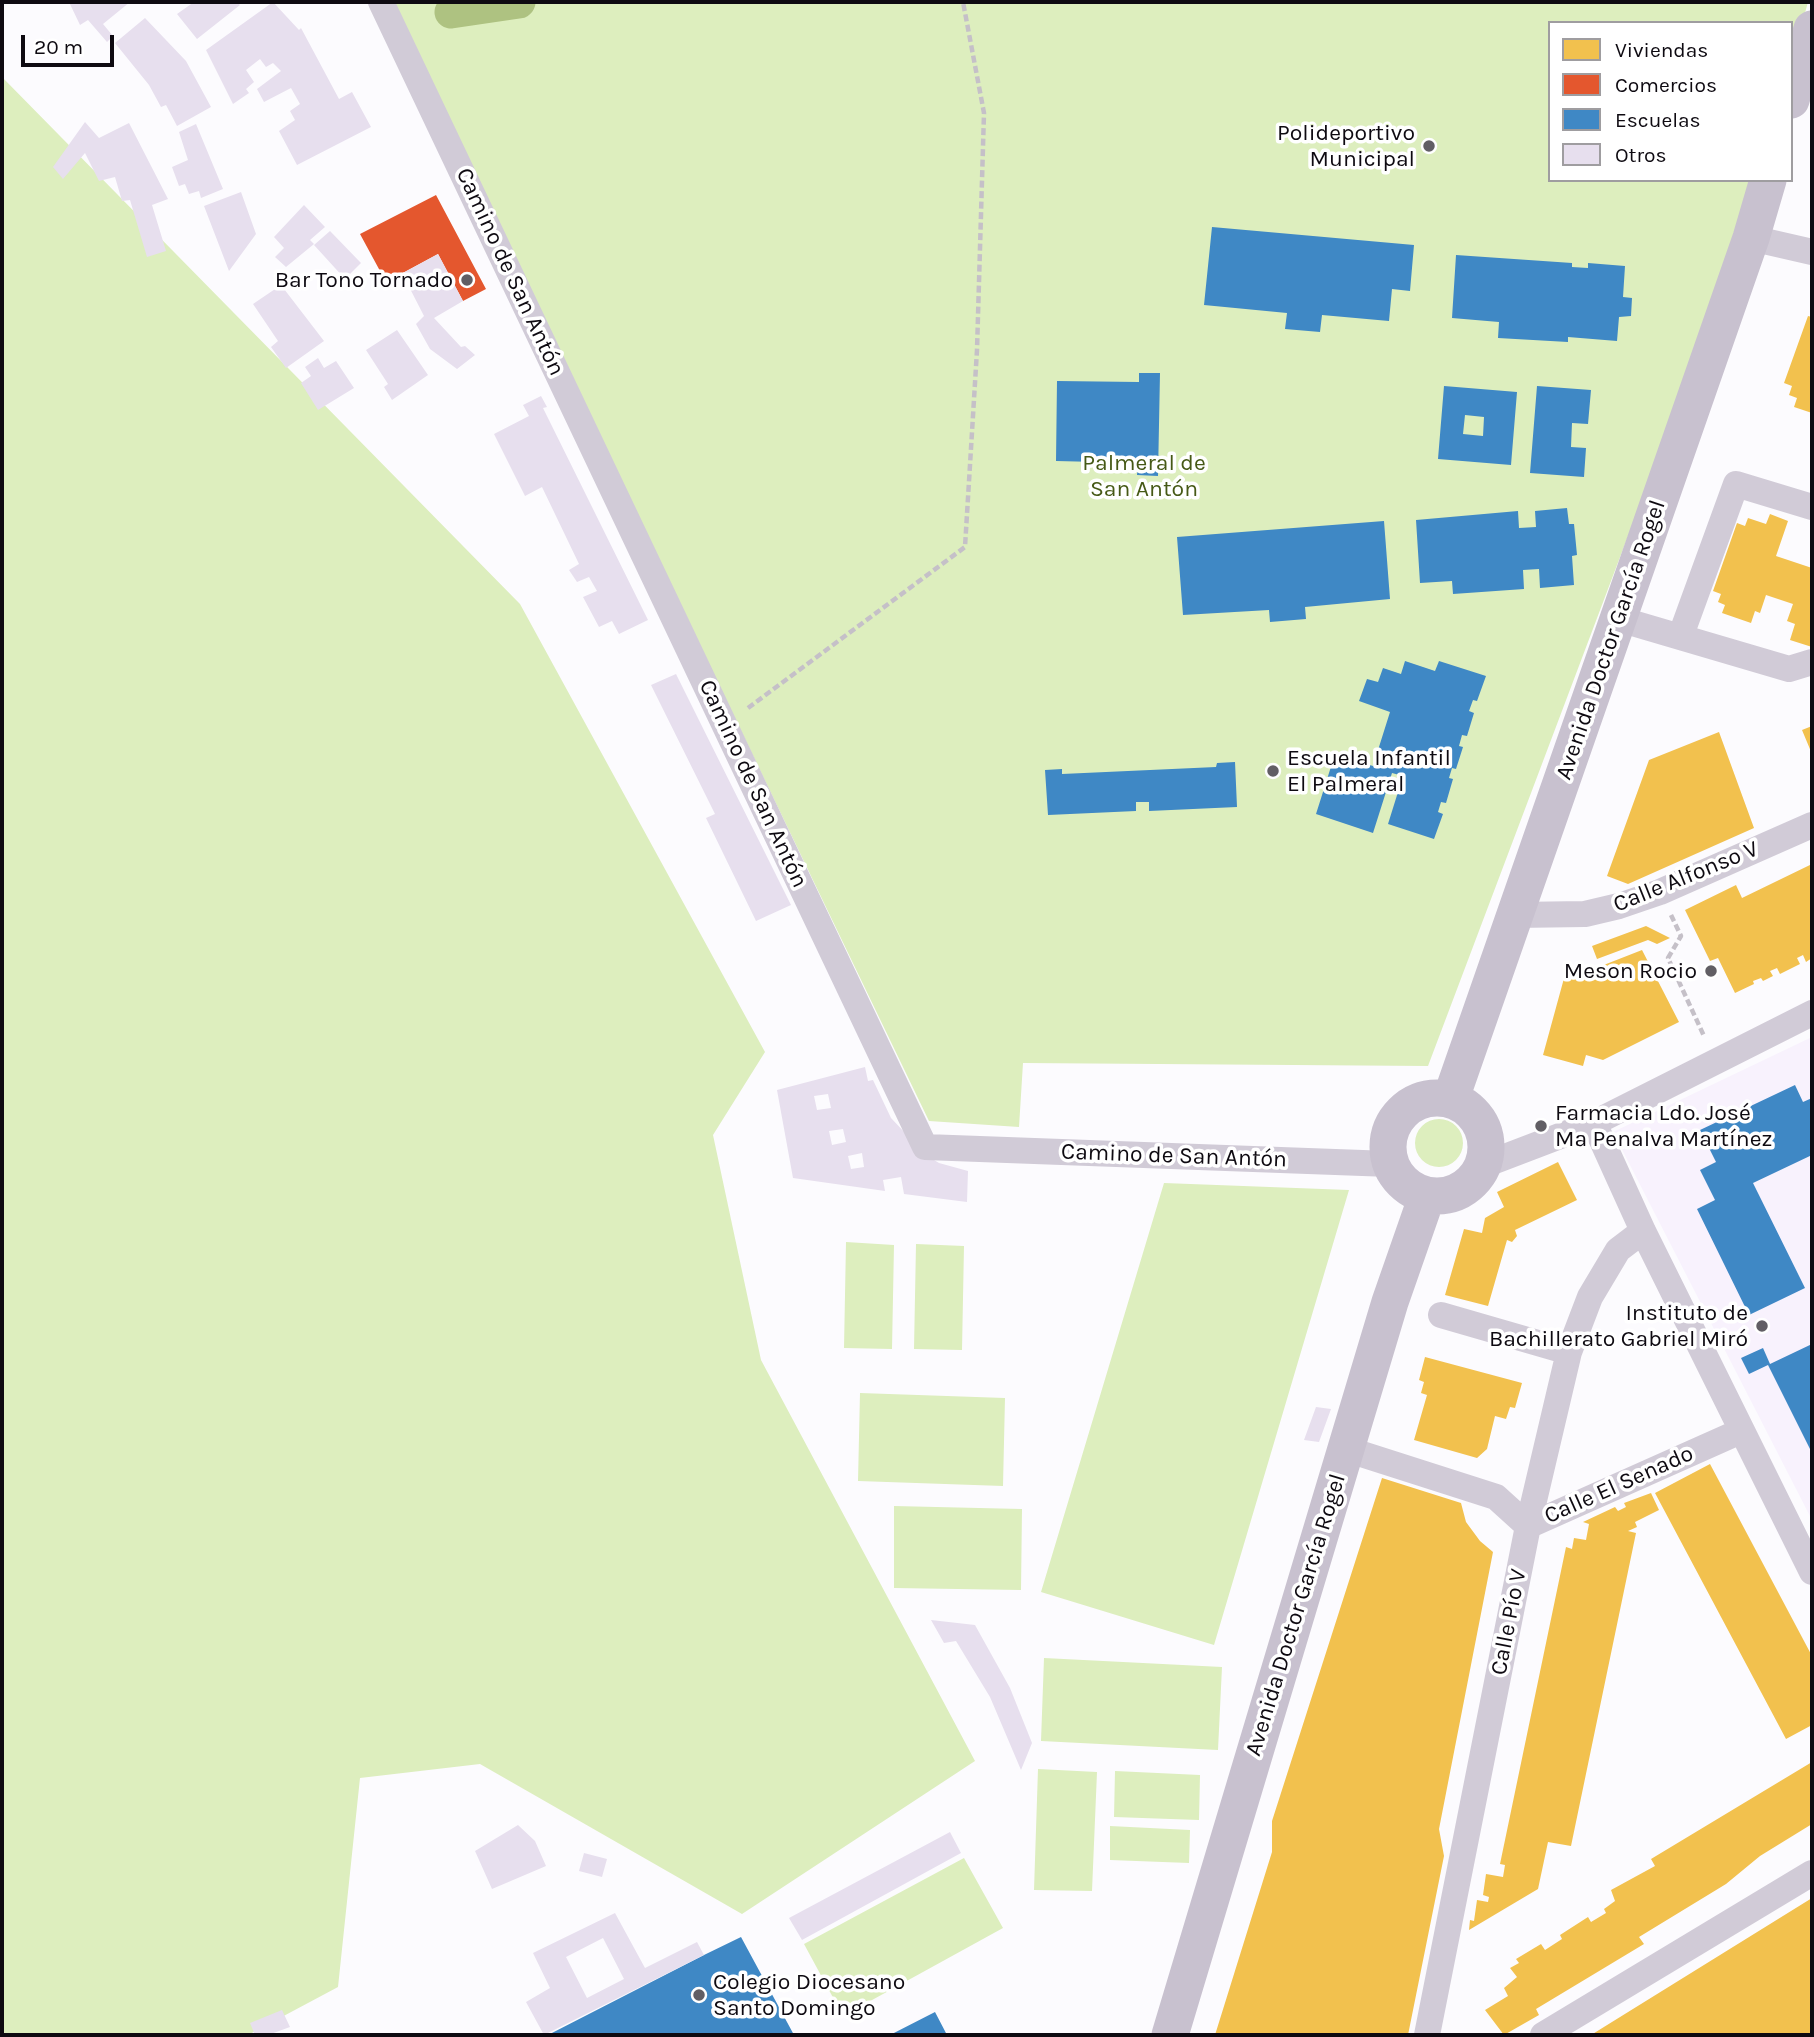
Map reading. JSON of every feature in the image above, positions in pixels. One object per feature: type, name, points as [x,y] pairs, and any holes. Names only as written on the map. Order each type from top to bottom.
[{"type":"street","name":"Camino de San Antón","points":[[381,2],[925,1147],[1390,1164]]},
{"type":"street","points":[[1793,93],[1812,29]]},
{"type":"street","name":"Avenida Doctor García Rogel","points":[[1451,1098],[1751,238],[1767,182]]},
{"type":"street","points":[[1751,238],[1812,252]]},
{"type":"street","points":[[1681,635],[1736,484],[1812,508]]},
{"type":"street","points":[[1619,619],[1681,635],[1789,669],[1812,662]]},
{"type":"street","name":"Calle Alfonso V","points":[[1514,915],[1584,914],[1660,892],[1811,830]]},
{"type":"street","points":[[1484,1165],[1594,1123],[1812,1013]]},
{"type":"street","points":[[1424,1098],[1451,1098],[1469,1108],[1482,1125],[1487,1145],[1484,1165],[1475,1180],[1461,1191],[1444,1196],[1427,1196],[1405,1184],[1390,1164],[1388,1136],[1400,1112],[1424,1098]]},
{"type":"street","points":[[1594,1123],[1643,1231],[1812,1572]]},
{"type":"street","name":"Avenida Doctor García Rogel","points":[[1170,2035],[1346,1448],[1427,1196]]},
{"type":"street","name":"Calle Pío V","points":[[1427,2035],[1528,1526],[1569,1352],[1590,1297],[1618,1250],[1643,1231]]},
{"type":"street","points":[[1441,1315],[1569,1352]]},
{"type":"street","name":"Calle El Senado","points":[[1346,1448],[1496,1497],[1528,1526],[1741,1431]]},
{"type":"street","points":[[1544,2035],[1812,1873]]},
{"type":"path","points":[[725,725],[965,547],[976,350],[984,113],[963,2]]},
{"type":"path","points":[[1660,892],[1681,936],[1668,958],[1716,1062]]},
{"type":"shaded area","name":"Instituto de Bachillerato Gabriel Miró","points":[[1812,1037],[1812,1520],[1613,1132]]},
{"type":"green space","name":"Palmeral de San Antón","points":[[390,2],[1808,2],[1793,57],[1793,21],[1548,21],[1548,182],[1758,182],[1751,210],[1428,1066],[1023,1063],[1019,1127],[929,1121]]},
{"type":"green space","points":[[2,77],[520,604],[765,1052],[713,1135],[761,1360],[975,1761],[742,1914],[480,1764],[360,1778],[338,1987],[248,2035],[2,2035]]},
{"type":"green space","points":[[1439,1119],[1448,1120],[1456,1126],[1462,1134],[1462,1152],[1456,1160],[1448,1166],[1439,1167],[1430,1166],[1422,1160],[1416,1152],[1415,1143],[1416,1134],[1422,1126],[1430,1120]]},
{"type":"green space","points":[[1164,1183],[1349,1190],[1214,1645],[1041,1592]]},
{"type":"green space","points":[[846,1242],[894,1245],[892,1349],[844,1348]]},
{"type":"green space","points":[[916,1244],[964,1246],[962,1350],[914,1349]]},
{"type":"green space","points":[[860,1393],[1005,1398],[1003,1486],[858,1481]]},
{"type":"green space","points":[[894,1506],[1022,1509],[1021,1590],[894,1588]]},
{"type":"green space","points":[[1044,1658],[1222,1667],[1218,1750],[1041,1741]]},
{"type":"green space","points":[[1038,1769],[1097,1772],[1092,1891],[1034,1890]]},
{"type":"green space","points":[[1115,1771],[1200,1775],[1199,1820],[1114,1817]]},
{"type":"green space","points":[[1110,1826],[1190,1830],[1189,1863],[1110,1860]]},
{"type":"green space","points":[[964,1858],[1003,1928],[843,2016],[804,1944]]},
{"type":"building: Viviendas","points":[[1808,316],[1812,317],[1812,413],[1794,407],[1797,398],[1789,395],[1792,386],[1784,383]]},
{"type":"building: Viviendas","points":[[1770,514],[1788,521],[1776,556],[1812,568],[1812,647],[1790,640],[1795,624],[1787,621],[1793,604],[1766,595],[1760,613],[1755,611],[1751,623],[1722,613],[1725,605],[1718,602],[1721,594],[1713,591],[1737,523],[1745,526],[1748,518],[1766,524]]},
{"type":"building: Viviendas","points":[[1812,726],[1812,754],[1802,730]]},
{"type":"building: Viviendas","points":[[1719,732],[1754,828],[1628,884],[1607,876],[1649,760]]},
{"type":"building: Viviendas","points":[[1812,864],[1812,958],[1806,962],[1803,955],[1797,958],[1800,964],[1780,974],[1777,968],[1770,971],[1773,976],[1763,981],[1761,978],[1753,981],[1754,984],[1735,993],[1718,958],[1710,961],[1685,910],[1736,885],[1742,898]]},
{"type":"building: Viviendas","points":[[1646,926],[1670,938],[1657,944],[1648,940],[1597,959],[1592,946]]},
{"type":"building: Viviendas","points":[[1642,950],[1679,1022],[1603,1060],[1586,1055],[1583,1066],[1543,1055],[1566,971],[1589,977],[1591,970]]},
{"type":"building: Viviendas","points":[[1558,1162],[1577,1200],[1515,1230],[1517,1236],[1512,1242],[1507,1240],[1488,1306],[1445,1295],[1464,1229],[1482,1233],[1485,1218],[1504,1207],[1497,1192]]},
{"type":"building: Viviendas","points":[[1425,1357],[1522,1383],[1515,1408],[1510,1407],[1506,1419],[1495,1416],[1487,1449],[1477,1458],[1414,1440],[1427,1395],[1421,1393],[1424,1382],[1419,1380]]},
{"type":"building: Viviendas","points":[[1710,1464],[1812,1656],[1812,1725],[1786,1739],[1655,1493]]},
{"type":"building: Viviendas","points":[[1382,1478],[1461,1503],[1466,1522],[1480,1541],[1493,1552],[1439,1829],[1444,1856],[1408,2035],[1215,2035],[1272,1852],[1272,1821]]},
{"type":"building: Viviendas","points":[[1651,1493],[1659,1510],[1635,1522],[1637,1527],[1628,1531],[1636,1533],[1571,1846],[1548,1842],[1538,1889],[1469,1930],[1470,1920],[1474,1921],[1477,1900],[1488,1902],[1489,1897],[1483,1895],[1486,1874],[1503,1877],[1505,1865],[1500,1864],[1566,1547],[1572,1549],[1574,1538],[1586,1540],[1589,1524],[1583,1522],[1615,1507],[1618,1511],[1626,1507],[1624,1503]]},
{"type":"building: Viviendas","points":[[1812,1762],[1812,1824],[1760,1856],[1726,1884],[1639,1937],[1644,1944],[1536,2009],[1539,2015],[1504,2035],[1485,2010],[1508,1996],[1504,1988],[1517,1977],[1510,1968],[1519,1963],[1516,1959],[1541,1944],[1545,1950],[1562,1939],[1560,1935],[1588,1917],[1591,1922],[1606,1913],[1604,1909],[1615,1901],[1611,1890],[1655,1866],[1651,1859]]},
{"type":"building: Viviendas","points":[[1812,1898],[1812,2035],[1591,2035]]},
{"type":"building: Comercios","points":[[436,195],[486,289],[463,301],[438,254],[386,282],[360,234]]},
{"type":"building: Escuelas","points":[[1212,227],[1414,245],[1410,291],[1392,289],[1389,321],[1322,315],[1320,332],[1285,329],[1287,313],[1204,305]]},
{"type":"building: Escuelas","points":[[1456,255],[1572,263],[1572,267],[1588,268],[1588,263],[1625,266],[1623,297],[1632,298],[1631,316],[1619,317],[1617,341],[1568,337],[1568,342],[1498,338],[1499,322],[1452,318]]},
{"type":"building: Escuelas","points":[[1139,373],[1160,373],[1158,476],[1137,475],[1138,463],[1056,461],[1057,381],[1139,382]]},
{"type":"building: Escuelas","points":[[1444,386],[1517,392],[1511,465],[1438,459]],"holes":[[[1465,415],[1484,417],[1483,436],[1463,434]]]},
{"type":"building: Escuelas","points":[[1537,386],[1591,390],[1588,424],[1572,423],[1571,447],[1586,448],[1584,477],[1530,473]]},
{"type":"building: Escuelas","points":[[1567,508],[1569,524],[1574,524],[1577,555],[1572,556],[1574,585],[1540,588],[1539,569],[1523,570],[1524,589],[1453,594],[1452,581],[1420,583],[1416,520],[1518,511],[1519,528],[1536,527],[1535,511]]},
{"type":"building: Escuelas","points":[[1384,521],[1390,599],[1305,607],[1306,619],[1270,622],[1269,610],[1183,615],[1177,537]]},
{"type":"building: Escuelas","points":[[1405,661],[1435,671],[1439,661],[1486,676],[1477,701],[1473,700],[1469,711],[1474,713],[1467,736],[1462,735],[1459,746],[1463,747],[1456,769],[1452,768],[1449,778],[1453,779],[1446,803],[1441,802],[1438,812],[1443,814],[1434,839],[1388,824],[1403,776],[1392,773],[1373,833],[1316,814],[1335,754],[1373,766],[1390,712],[1359,701],[1367,679],[1378,682],[1383,668],[1401,674]]},
{"type":"building: Escuelas","points":[[1235,762],[1237,807],[1149,811],[1149,802],[1136,802],[1136,811],[1048,815],[1045,770],[1062,769],[1062,774],[1216,767],[1217,763]]},
{"type":"building: Escuelas","points":[[1795,1085],[1803,1102],[1812,1098],[1812,1155],[1753,1183],[1805,1288],[1749,1315],[1697,1209],[1715,1200],[1700,1170],[1716,1162],[1700,1130]]},
{"type":"building: Escuelas","points":[[1812,1344],[1812,1453],[1768,1365],[1749,1374],[1741,1358],[1763,1348],[1770,1364]]},
{"type":"building: Escuelas","name":"Colegio Diocesano Santo Domingo","points":[[741,1937],[794,2035],[548,2035],[704,1955]]},
{"type":"building: Escuelas","name":"Colegio Diocesano Santo Domingo","points":[[935,2012],[947,2035],[890,2035]]},
{"type":"building: Otros","points":[[69,2],[130,2],[103,24],[113,36],[107,42],[88,20],[80,25]]},
{"type":"building: Otros","points":[[194,2],[237,2],[240,5],[197,39],[177,14]]},
{"type":"building: Otros","points":[[273,2],[299,30],[301,28],[339,99],[352,92],[371,127],[297,165],[279,131],[295,120],[290,111],[300,104],[291,88],[264,102],[257,89],[281,71],[273,63],[266,67],[260,59],[246,70],[254,82],[246,89],[249,93],[233,104],[206,50]]},
{"type":"building: Otros","points":[[145,18],[186,61],[211,107],[177,126],[166,105],[161,107],[149,85],[115,43]]},
{"type":"building: Otros","points":[[85,122],[99,138],[129,123],[168,199],[152,205],[166,251],[147,257],[130,200],[122,201],[115,177],[99,181],[85,153],[63,179],[53,167]]},
{"type":"building: Otros","points":[[196,124],[223,189],[201,198],[199,191],[189,194],[185,184],[179,186],[172,167],[188,160],[179,132]]},
{"type":"building: Otros","points":[[241,192],[256,234],[229,271],[204,206]]},
{"type":"building: Otros","points":[[304,205],[325,227],[310,240],[314,244],[286,267],[275,257],[284,248],[274,237]]},
{"type":"building: Otros","points":[[330,231],[361,263],[345,279],[314,245]]},
{"type":"building: Otros","points":[[438,254],[463,301],[434,318],[461,347],[465,346],[475,355],[457,369],[430,349],[416,324],[424,316],[404,277],[390,280]]},
{"type":"building: Otros","points":[[281,285],[324,341],[286,368],[271,347],[278,341],[253,304]]},
{"type":"building: Otros","points":[[397,330],[428,375],[392,400],[384,387],[388,384],[366,350]]},
{"type":"building: Otros","points":[[318,358],[324,368],[336,361],[354,388],[318,410],[301,383],[311,376],[305,367]]},
{"type":"building: Otros","points":[[541,396],[547,407],[543,408],[648,620],[619,634],[612,621],[599,627],[583,597],[597,591],[589,577],[577,582],[569,570],[579,564],[542,487],[525,496],[494,434],[529,416],[523,405]]},
{"type":"building: Otros","points":[[676,674],[791,905],[756,921],[706,818],[715,814],[651,685]]},
{"type":"building: Otros","points":[[865,1067],[868,1081],[873,1080],[891,1118],[926,1155],[939,1163],[968,1171],[967,1202],[904,1194],[901,1177],[883,1180],[885,1191],[793,1178],[777,1090]],"holes":[[[828,1094],[831,1108],[817,1110],[814,1096]],[[843,1129],[846,1142],[832,1145],[829,1131]],[[862,1153],[864,1167],[851,1169],[848,1156]]]},
{"type":"building: Otros","points":[[1316,1407],[1331,1409],[1319,1442],[1304,1440]]},
{"type":"building: Otros","points":[[931,1620],[975,1625],[1010,1688],[1032,1743],[1021,1770],[990,1697],[956,1641],[944,1643]]},
{"type":"building: Otros","points":[[518,1825],[535,1841],[546,1866],[492,1889],[475,1851]]},
{"type":"building: Otros","points":[[950,1832],[961,1853],[802,1940],[789,1918]]},
{"type":"building: Otros","points":[[584,1853],[607,1859],[602,1877],[579,1871]]},
{"type":"building: Otros","points":[[615,1913],[645,1968],[697,1942],[704,1955],[544,2035],[526,2002],[550,1988],[533,1953]],"holes":[[[603,1938],[624,1979],[587,1998],[566,1957]]]},
{"type":"building: Otros","points":[[282,2010],[290,2027],[268,2035],[255,2035],[250,2023]]},
{"type":"waterway","points":[[451,12],[519,2]]},
{"type":"place","name":"Polideportivo Municipal","points":[[1429,146]]},
{"type":"place","name":"Bar Tono Tornado","points":[[467,280]]},
{"type":"place","name":"Escuela Infantil El Palmeral","points":[[1273,771]]},
{"type":"place","name":"Meson Rocio","points":[[1711,971]]},
{"type":"place","name":"Farmacia Ldo. José Mª Penalva Martínez","points":[[1541,1126]]},
{"type":"place","name":"Instituto de Bachillerato Gabriel Miró","points":[[1762,1326]]},
{"type":"place","name":"Colegio Diocesano Santo Domingo","points":[[699,1995]]}]
